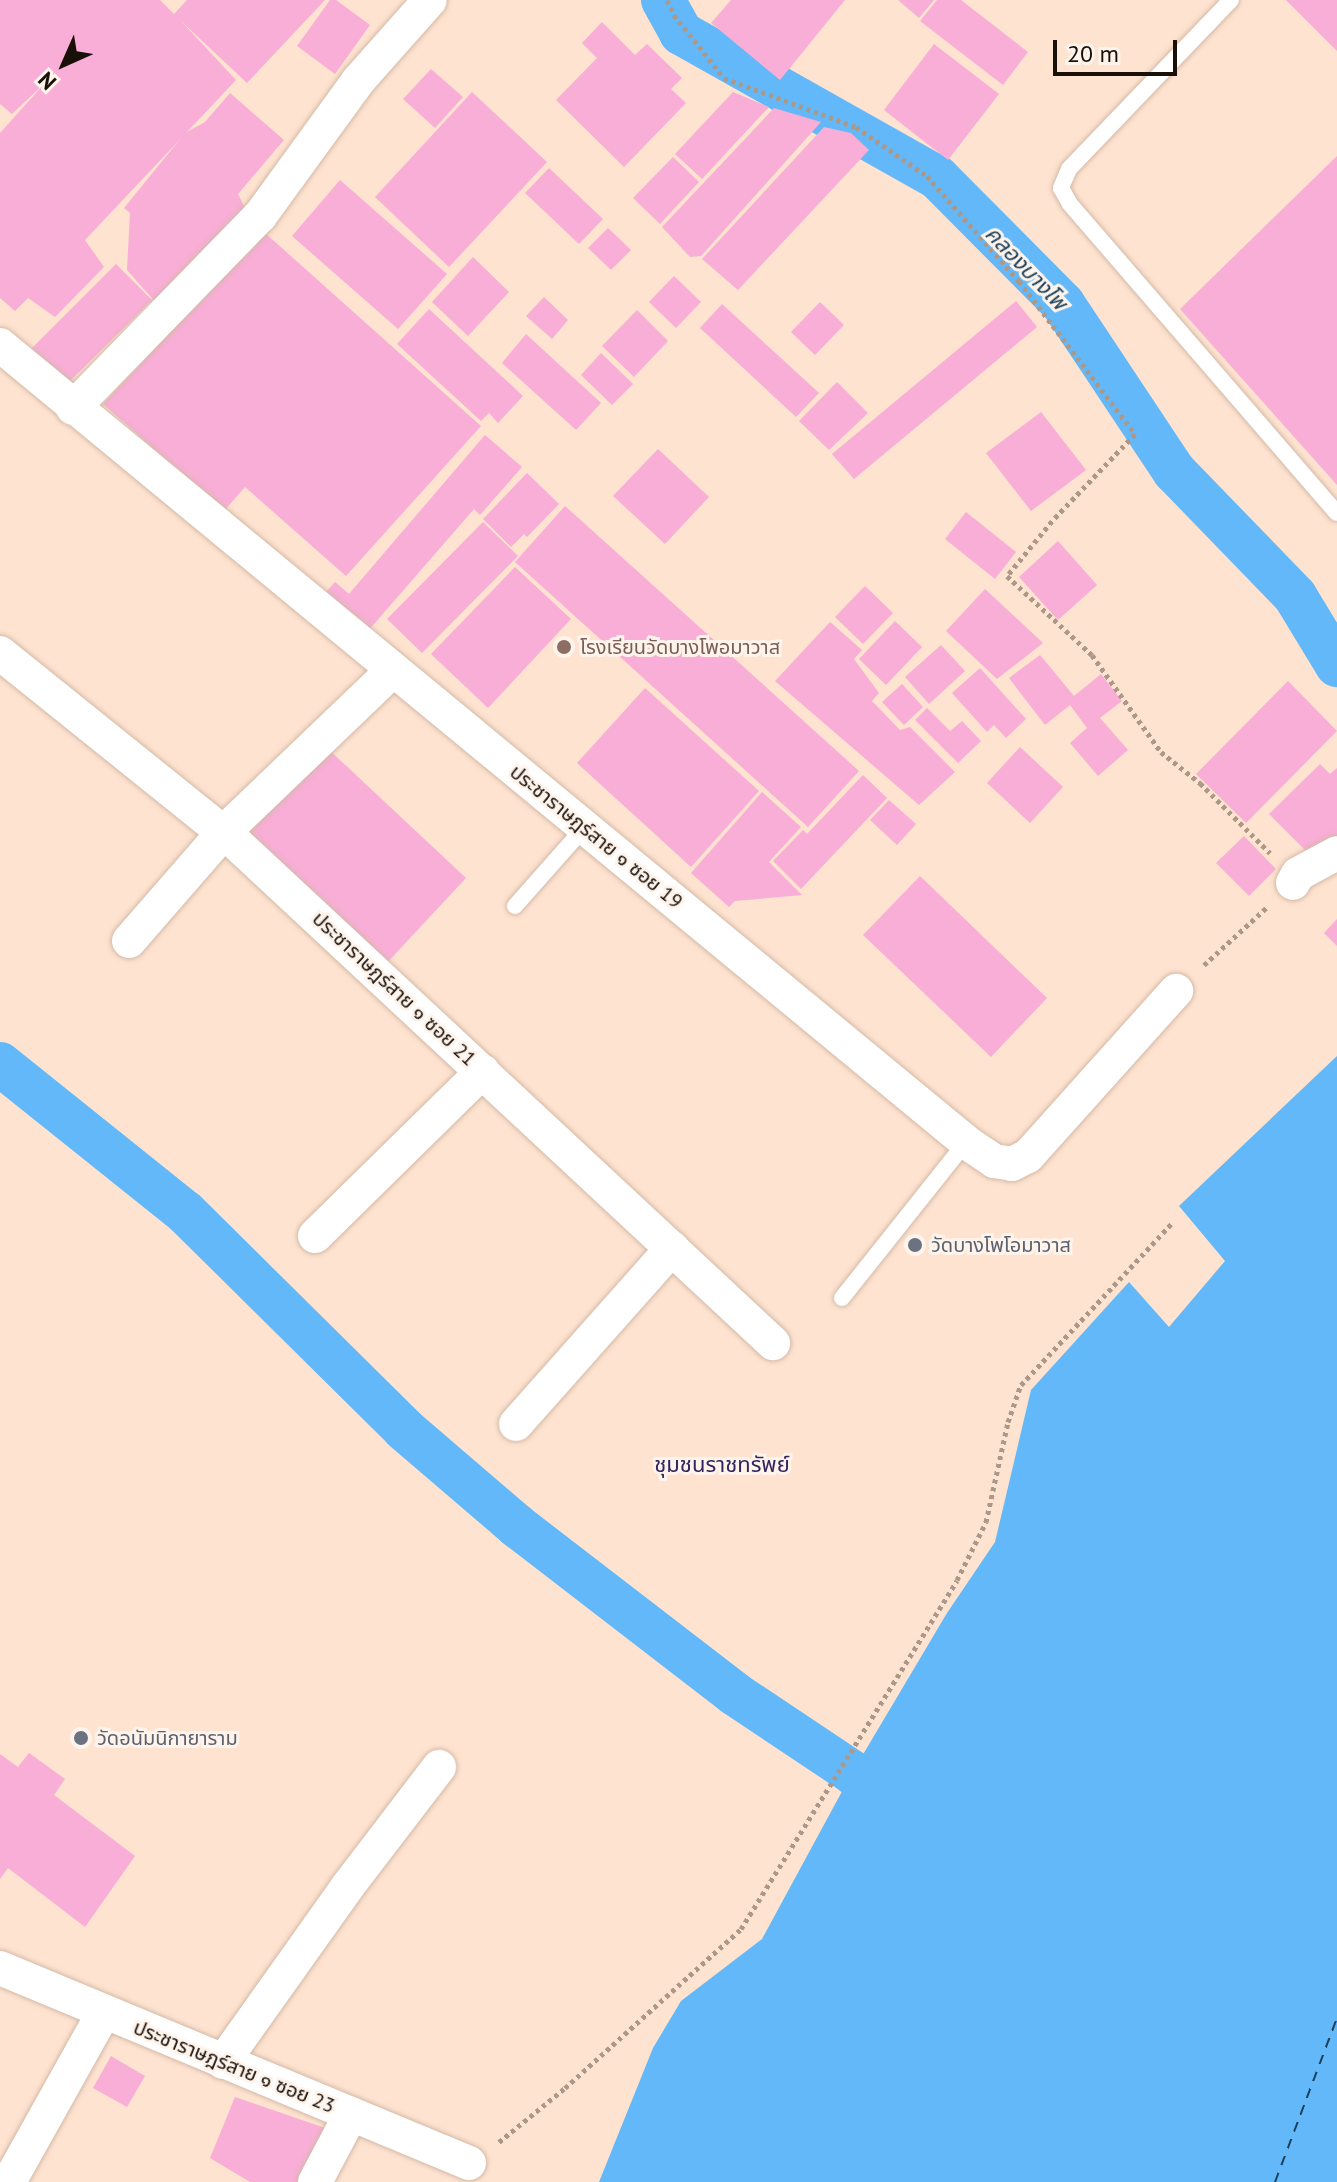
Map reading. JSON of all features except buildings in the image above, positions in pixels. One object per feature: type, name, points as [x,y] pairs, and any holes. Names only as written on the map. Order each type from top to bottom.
[{"type":"street","points":[[73,408],[260,216],[358,81],[430,0]]},
{"type":"street","name":"ประชาราษฎร์สาย ๑ ซอย 19","points":[[0,345],[966,1142],[994,1161],[1012,1164],[1028,1156],[1176,991]]},
{"type":"street","name":"ประชาราษฎร์สาย ๑ ซอย 21","points":[[0,653],[223,833],[773,1343]]},
{"type":"street","points":[[129,941],[223,833],[393,670]]},
{"type":"street","points":[[1293,883],[1298,874],[1337,853]]},
{"type":"street","points":[[315,1236],[483,1071]]},
{"type":"street","points":[[516,1424],[672,1248]]},
{"type":"street","points":[[223,2062],[348,1886],[439,1767]]},
{"type":"street","name":"ประชาราษฎร์สาย ๑ ซอย 23","points":[[0,1968],[103,2014],[469,2163]]},
{"type":"street","points":[[9,2182],[103,2014]]},
{"type":"street","points":[[315,2182],[351,2114]]},
{"type":"lane","points":[[1231,0],[1069,169],[1061,188],[1070,204],[1337,513]]},
{"type":"lane","points":[[515,906],[584,828]]},
{"type":"lane","points":[[842,1298],[966,1142]]},
{"type":"path","points":[[667,0],[674,15],[724,78],[856,127],[927,176],[1019,281],[1135,434],[1052,521],[1007,576],[1092,655],[1161,752],[1254,834],[1293,883],[1176,991]]},
{"type":"path","points":[[469,2163],[565,2088],[741,1929],[826,1794],[894,1677],[957,1580],[986,1522],[1008,1422],[1021,1385],[1173,1222]]},
{"type":"water","points":[[1337,1056],[1337,2182],[599,2182],[653,2048],[681,2001],[762,1939],[852,1773],[947,1613],[995,1542],[1031,1390],[1129,1282],[1169,1327],[1225,1261],[1179,1206]]},
{"type":"waterway","name":"คลองบางโพ","points":[[663,0],[681,33],[937,177],[1063,304],[1174,471],[1295,596],[1337,665]]},
{"type":"waterway","points":[[0,1064],[185,1212],[404,1429],[517,1526],[735,1694],[852,1772],[896,1813]]},
{"type":"ferry route","points":[[1275,2182],[1337,2018]]},
{"type":"place","name":"โรงเรียนวัดบางโพอมาวาส","points":[[564,647]]},
{"type":"place","name":"วัดบางโพโอมาวาส","points":[[915,1245]]},
{"type":"place","name":"วัดอนัมนิกายาราม","points":[[81,1738]]},
{"type":"district","name":"ชุมชนราชทรัพย์","points":[[722,1465]]}]
